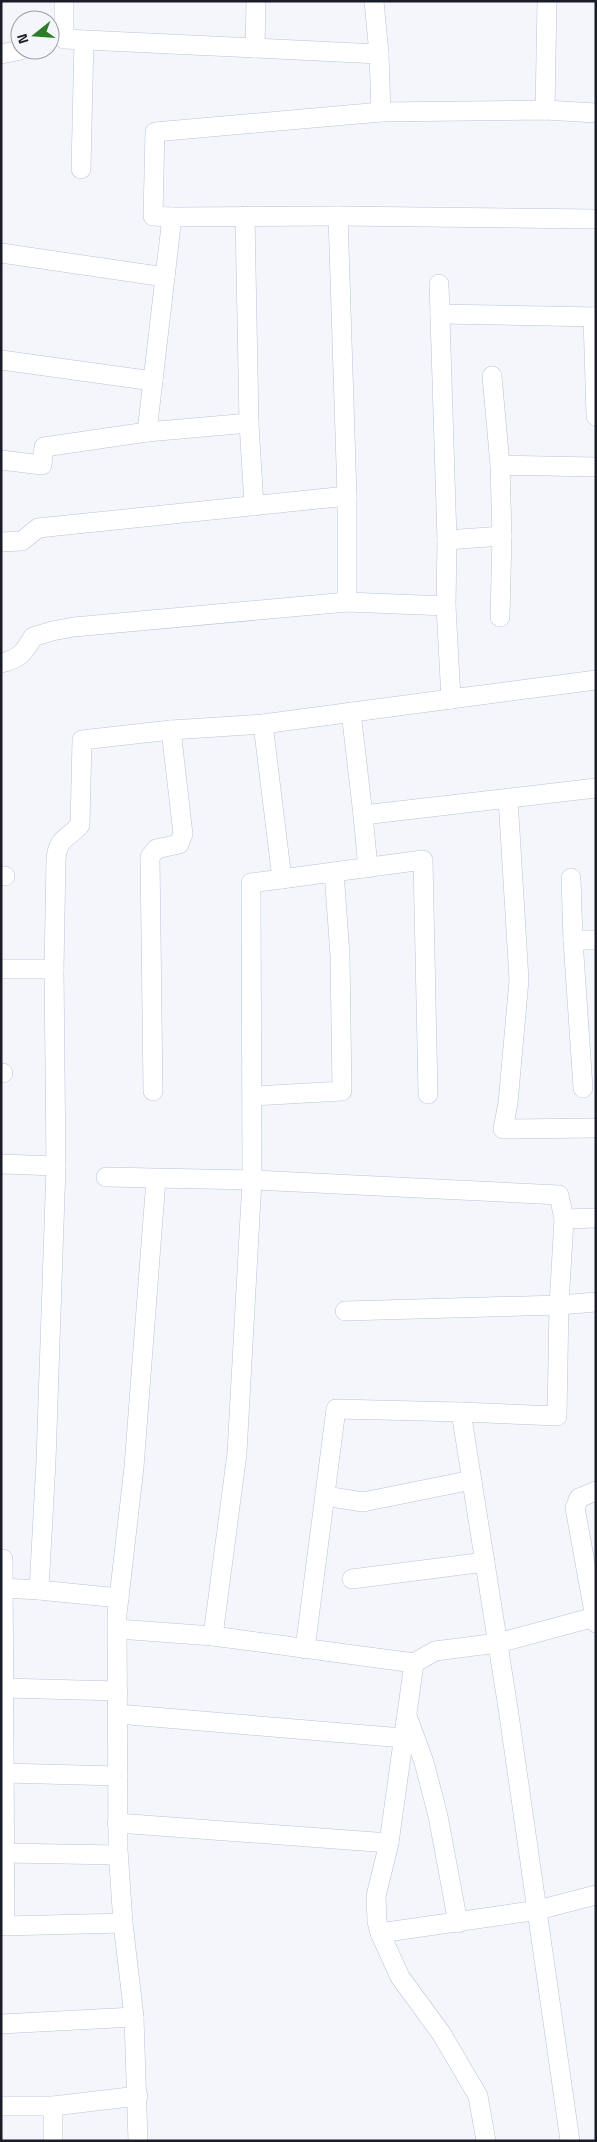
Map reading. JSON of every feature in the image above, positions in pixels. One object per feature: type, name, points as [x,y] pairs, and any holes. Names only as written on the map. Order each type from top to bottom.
[{"type":"street","points":[[60,24],[64,1]]},
{"type":"street","points":[[255,48],[256,1]]},
{"type":"street","points":[[374,1],[379,54],[381,112]]},
{"type":"street","points":[[546,110],[547,1]]},
{"type":"street","points":[[81,169],[84,40]]},
{"type":"street","points":[[60,42],[84,40],[379,54]]},
{"type":"street","points":[[596,113],[546,110],[381,112],[155,132],[154,216],[596,219]]},
{"type":"street","points":[[245,216],[249,423],[254,506]]},
{"type":"street","points":[[338,216],[347,496],[347,602]]},
{"type":"street","points":[[147,432],[172,217]]},
{"type":"street","points":[[1,253],[165,277]]},
{"type":"street","points":[[439,284],[447,540],[446,606],[451,699]]},
{"type":"street","points":[[440,314],[595,317],[596,416]]},
{"type":"street","points":[[1,360],[152,381]]},
{"type":"street","points":[[492,376],[500,465],[502,536],[500,617]]},
{"type":"street","points":[[1,460],[42,465],[44,447],[147,432],[249,423]]},
{"type":"street","points":[[500,465],[596,467]]},
{"type":"street","points":[[1,542],[22,541],[38,528],[347,496]]},
{"type":"street","points":[[447,540],[502,536]]},
{"type":"street","points":[[1,663],[14,660],[26,650],[33,637],[52,631],[105,623],[347,602],[446,606]]},
{"type":"street","points":[[39,1590],[46,1461],[56,1166],[54,969],[56,853],[64,837],[73,834],[80,825],[82,740],[171,730],[263,724],[596,680]]},
{"type":"street","points":[[351,712],[364,815],[368,868]]},
{"type":"street","points":[[263,724],[282,879]]},
{"type":"street","points":[[153,1091],[150,857],[156,849],[179,844],[183,834],[171,730]]},
{"type":"street","points":[[364,815],[596,788]]},
{"type":"street","points":[[508,798],[519,980],[508,1103],[503,1129],[596,1128]]},
{"type":"street","points":[[213,1636],[237,1453],[252,1180],[251,883],[424,860],[428,1094]]},
{"type":"street","points":[[253,1096],[342,1091],[340,955],[334,872]]},
{"type":"street","points":[[571,878],[573,940],[583,1088]]},
{"type":"street","points":[[573,940],[596,940]]},
{"type":"street","points":[[1,969],[54,969]]},
{"type":"street","points":[[1,1164],[56,1166]]},
{"type":"street","points":[[106,1177],[252,1180],[560,1195],[564,1219],[559,1306],[557,1416],[336,1408],[305,1649]]},
{"type":"street","points":[[138,2141],[134,2017],[123,1923],[118,1856],[118,1629],[119,1598],[134,1467],[156,1179]]},
{"type":"street","points":[[564,1219],[596,1218]]},
{"type":"street","points":[[345,1311],[559,1306],[596,1302]]},
{"type":"street","points":[[461,1412],[538,1910],[570,2141]]},
{"type":"street","points":[[325,1496],[362,1502],[472,1480]]},
{"type":"street","points":[[118,1629],[213,1636],[414,1663],[435,1651],[498,1643],[595,1620],[575,1508],[579,1498],[596,1491]]},
{"type":"street","points":[[3,1559],[5,1926],[123,1923]]},
{"type":"street","points":[[352,1579],[485,1562]]},
{"type":"street","points":[[3,1588],[119,1598]]},
{"type":"street","points":[[414,1663],[389,1843],[376,1896],[377,1921],[380,1933],[400,1977],[441,2033],[478,2096],[486,2141]]},
{"type":"street","points":[[4,1688],[118,1690]]},
{"type":"street","points":[[118,1714],[403,1738]]},
{"type":"street","points":[[406,1715],[424,1762],[438,1816],[458,1923]]},
{"type":"street","points":[[4,1773],[118,1776]]},
{"type":"street","points":[[118,1823],[389,1843]]},
{"type":"street","points":[[4,1854],[118,1856]]},
{"type":"street","points":[[380,1933],[538,1910],[596,1895]]},
{"type":"street","points":[[1,2024],[134,2017]]},
{"type":"street","points":[[1,2106],[53,2106],[138,2096]]},
{"type":"street","points":[[53,2106],[53,2141]]}]
